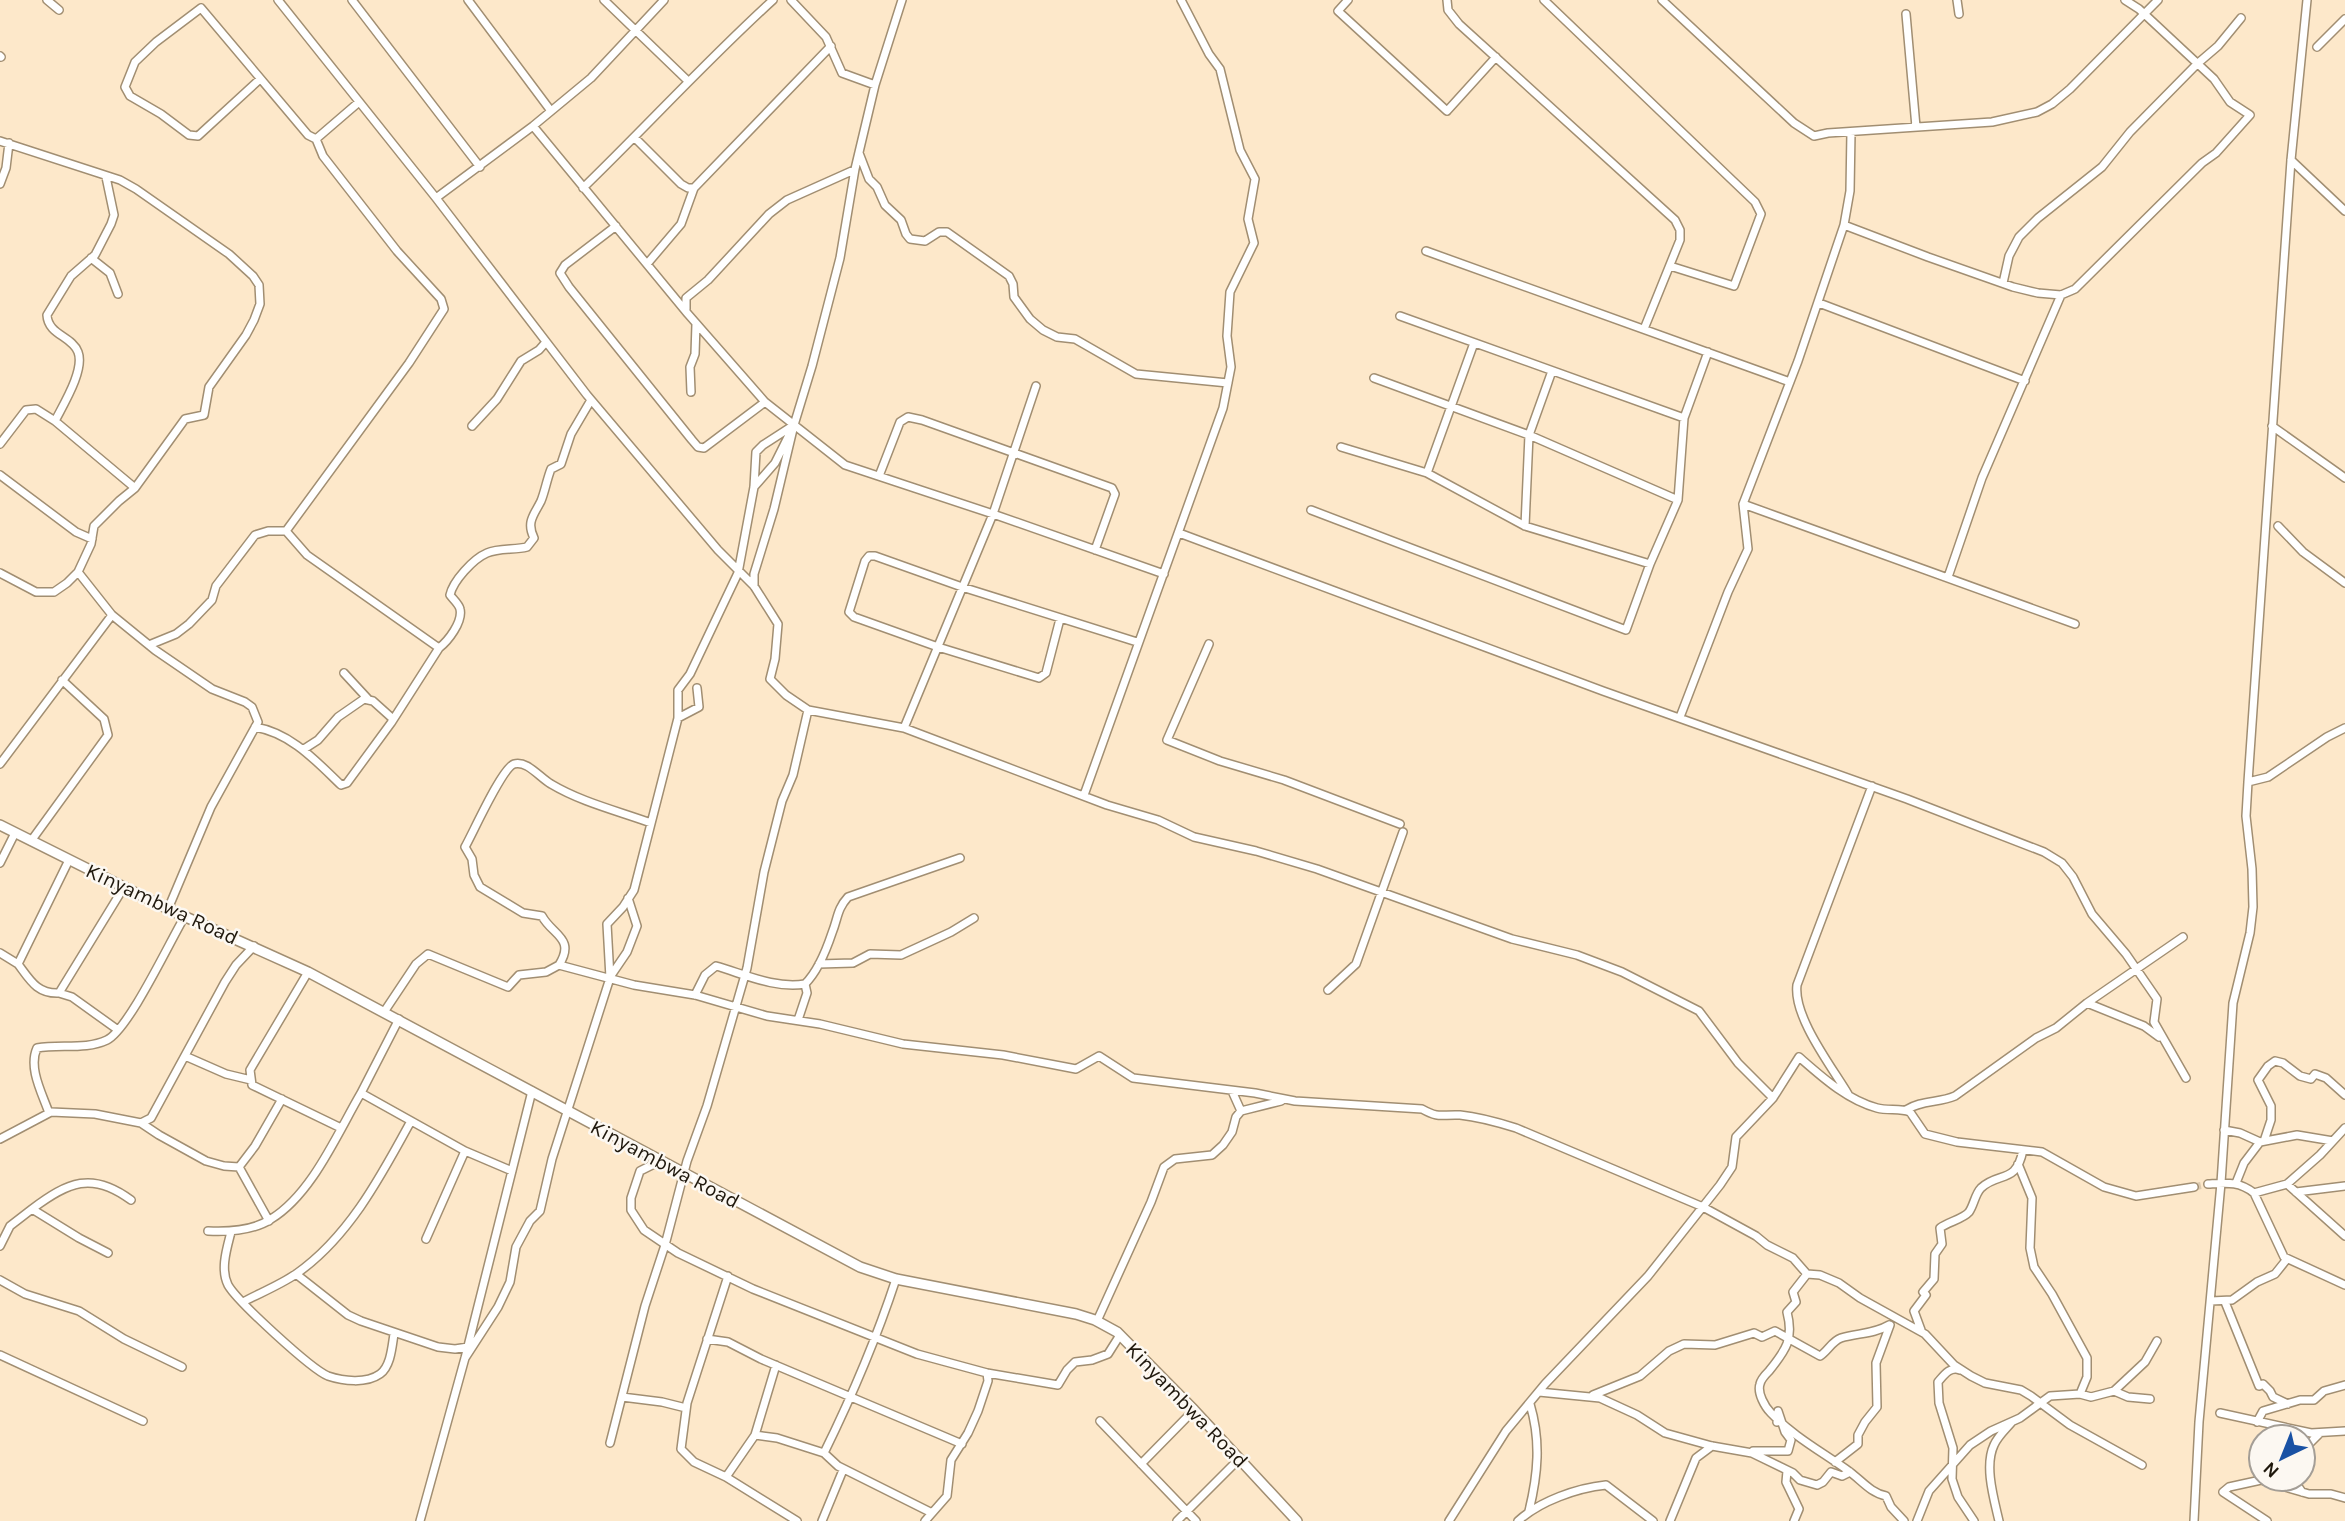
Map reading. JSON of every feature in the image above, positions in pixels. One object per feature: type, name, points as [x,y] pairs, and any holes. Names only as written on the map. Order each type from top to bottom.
[{"type":"street","points":[[47,0],[60,10]]},
{"type":"street","points":[[278,0],[436,198],[591,400],[663,488],[738,573],[754,586],[778,624],[770,679],[786,695],[808,710],[904,728],[1158,820],[1194,837],[1317,869],[1512,939],[1605,965],[1699,1011],[1738,1063],[1773,1098]]},
{"type":"street","points":[[352,0],[480,167]]},
{"type":"street","points":[[468,0],[551,111]]},
{"type":"street","points":[[604,0],[688,81]]},
{"type":"street","points":[[436,198],[533,127],[591,78],[664,0]]},
{"type":"street","points":[[583,188],[688,81],[773,0]]},
{"type":"street","points":[[791,0],[826,37],[845,75],[875,85]]},
{"type":"street","points":[[754,586],[754,574],[774,509],[840,258],[854,170],[875,85],[902,0]]},
{"type":"street","points":[[1084,795],[1223,408],[1231,367],[1227,336],[1230,292],[1254,243],[1248,219],[1255,179],[1240,150],[1220,69],[1209,54],[1181,0]]},
{"type":"street","points":[[1348,0],[1338,11],[1447,111],[1496,57]]},
{"type":"street","points":[[1447,0],[1450,15],[1675,220],[1680,230],[1680,240],[1644,329]]},
{"type":"street","points":[[1544,0],[1747,194],[1761,214],[1734,286],[1670,266]]},
{"type":"street","points":[[1662,0],[1805,132],[1814,136],[1993,122],[2037,112],[2070,89],[2158,0]]},
{"type":"street","points":[[1957,0],[1959,14]]},
{"type":"street","points":[[1844,225],[2003,283],[2038,293],[2061,295],[2075,289],[2202,163],[2216,153],[2250,115],[2230,102],[2214,79],[2125,0]]},
{"type":"street","points":[[2194,1521],[2199,1422],[2221,1183],[2233,1003],[2250,933],[2253,907],[2246,816],[2248,782],[2291,160],[2307,0]]},
{"type":"street","points":[[260,79],[198,136],[188,135],[162,114],[130,96],[125,88],[135,62],[156,42],[201,8],[308,135],[316,139],[323,156],[397,251],[441,299],[444,309],[409,363],[285,531]]},
{"type":"street","points":[[1906,14],[1916,127]]},
{"type":"street","points":[[2003,283],[2009,256],[2019,237],[2038,218],[2102,167],[2130,132],[2218,46],[2241,18]]},
{"type":"street","points":[[2318,47],[2345,19]]},
{"type":"street","points":[[647,264],[681,224],[694,188],[831,46]]},
{"type":"street","points":[[316,139],[359,102]]},
{"type":"street","points":[[533,127],[696,324],[765,402],[845,465],[1164,574]]},
{"type":"street","points":[[1680,717],[1728,592],[1748,549],[1742,504],[1819,303],[1844,225],[1850,191],[1851,132]]},
{"type":"street","points":[[635,138],[681,184],[694,188]]},
{"type":"street","points":[[0,141],[120,180],[151,197],[229,254],[253,276],[261,294],[260,304],[246,335],[209,387],[204,415],[185,419],[135,488],[94,526],[92,539],[78,572],[54,592],[36,592],[0,573]]},
{"type":"street","points":[[0,184],[6,167],[9,144]]},
{"type":"street","points":[[859,153],[869,179],[877,187],[885,205],[901,220],[910,239],[925,241],[939,232],[947,232],[1009,276],[1014,297],[1030,319],[1043,330],[1057,337],[1075,339],[1136,374],[1228,383]]},
{"type":"street","points":[[2291,160],[2345,211]]},
{"type":"street","points":[[688,314],[685,307],[686,298],[718,270],[726,258],[769,214],[793,196],[854,170]]},
{"type":"street","points":[[55,421],[76,378],[79,360],[78,352],[54,331],[47,321],[47,315],[71,276],[95,255],[114,215],[106,177]]},
{"type":"street","points":[[616,226],[565,265],[560,273],[569,288],[692,440],[698,447],[704,448],[765,402]]},
{"type":"street","points":[[1426,251],[1790,382]]},
{"type":"street","points":[[91,258],[110,273],[118,293]]},
{"type":"street","points":[[1948,577],[1982,478],[2061,295]]},
{"type":"street","points":[[1819,303],[2025,381]]},
{"type":"street","points":[[1400,316],[1684,418]]},
{"type":"street","points":[[691,392],[690,367],[695,354],[696,324]]},
{"type":"street","points":[[472,426],[498,399],[521,361],[546,342]]},
{"type":"street","points":[[1427,473],[1474,343]]},
{"type":"street","points":[[1311,510],[1626,630],[1650,564],[1678,500],[1684,418],[1708,352]]},
{"type":"street","points":[[1525,526],[1529,435],[1552,371]]},
{"type":"street","points":[[1374,378],[1529,435],[1678,500]]},
{"type":"street","points":[[904,728],[993,514],[1036,386]]},
{"type":"street","points":[[255,727],[271,730],[304,749],[341,785],[347,783],[439,648],[451,638],[460,613],[460,608],[450,595],[452,584],[458,576],[487,553],[527,547],[534,538],[530,530],[530,518],[541,500],[551,469],[561,464],[571,434],[591,400]]},
{"type":"street","points":[[0,444],[26,410],[31,408],[55,421],[135,488]]},
{"type":"street","points":[[878,476],[895,430],[900,422],[908,417],[1013,452],[1112,488],[1115,494],[1095,550]]},
{"type":"street","points":[[610,978],[607,924],[634,890],[678,718],[678,690],[690,674],[738,573],[754,487],[756,452],[794,425]]},
{"type":"street","points":[[754,487],[775,463],[794,425]]},
{"type":"street","points":[[2272,426],[2297,447],[2345,478]]},
{"type":"street","points":[[1340,447],[1427,473],[1525,526],[1650,564]]},
{"type":"street","points":[[0,475],[76,532],[92,539]]},
{"type":"street","points":[[1742,504],[2075,624]]},
{"type":"street","points":[[2278,526],[2303,552],[2345,583]]},
{"type":"street","points":[[149,645],[176,634],[189,624],[212,600],[215,586],[256,535],[268,531],[285,531],[307,555],[439,648]]},
{"type":"street","points":[[1179,533],[1603,691],[1872,786],[2044,852],[2063,863],[2092,914],[2126,954],[2157,999],[2154,1021],[2186,1078]]},
{"type":"street","points":[[1060,620],[1046,673],[1039,678],[938,647],[854,617],[849,612],[869,556],[883,558],[1060,620],[1137,642]]},
{"type":"street","points":[[78,572],[112,615],[149,645],[212,689],[252,707],[258,723],[211,807],[168,909]]},
{"type":"street","points":[[0,764],[112,615]]},
{"type":"street","points":[[1209,644],[1167,740],[1220,761],[1284,780],[1401,828],[1356,964],[1328,989]]},
{"type":"street","points":[[344,673],[369,700]]},
{"type":"street","points":[[31,841],[108,735],[104,719],[62,680]]},
{"type":"street","points":[[678,718],[699,708],[698,688]]},
{"type":"street","points":[[304,749],[318,740],[338,717],[364,699],[373,701],[393,719]]},
{"type":"street","points":[[610,1443],[645,1306],[745,975],[764,872],[782,801],[793,775],[808,710]]},
{"type":"street","points":[[2248,782],[2268,777],[2297,756],[2345,728]]},
{"type":"street","points":[[384,1012],[416,964],[428,954],[508,987],[519,975],[546,972],[559,965],[563,958],[564,941],[556,930],[547,925],[542,916],[523,914],[480,887],[474,875],[472,859],[465,847],[500,780],[514,764],[524,764],[566,793],[651,823]]},
{"type":"street","points":[[1850,1096],[1803,1015],[1796,993],[1872,786]]},
{"type":"street","name":"Kinyambwa Road","points":[[0,825],[168,909],[308,972],[860,1267],[896,1279],[1076,1314],[1097,1321],[1120,1335],[1297,1521]]},
{"type":"street","points":[[0,863],[15,833]]},
{"type":"street","points":[[695,995],[705,975],[716,966],[771,983],[792,986],[805,984],[819,964],[833,933],[840,905],[848,897],[960,858]]},
{"type":"street","points":[[18,964],[69,860]]},
{"type":"street","points":[[59,993],[124,887]]},
{"type":"street","points":[[466,1358],[498,1307],[510,1283],[516,1247],[530,1221],[540,1211],[552,1159],[610,978],[626,952],[637,926],[628,898]]},
{"type":"street","points":[[48,1113],[35,1074],[33,1057],[37,1048],[56,1044],[83,1046],[108,1039],[128,1016],[185,916]]},
{"type":"street","points":[[819,964],[853,963],[870,954],[901,955],[974,918]]},
{"type":"street","points":[[1449,1521],[1496,1446],[1539,1392],[1648,1276],[1703,1207],[1732,1167],[1736,1137],[1773,1098],[1799,1057],[1850,1096],[1882,1110],[1906,1110],[1919,1104],[1944,1100],[1955,1096],[2036,1038],[2056,1028],[2087,1003],[2183,937]]},
{"type":"street","points":[[141,1123],[150,1118],[225,982],[254,946]]},
{"type":"street","points":[[0,953],[18,964],[39,988],[47,993],[72,997],[118,1030]]},
{"type":"street","points":[[559,965],[634,985],[695,995],[767,1017],[798,1020],[903,1044],[1003,1055],[1076,1069],[1099,1056],[1133,1078],[1290,1100],[1422,1110],[1436,1117],[1457,1115],[1490,1119],[1703,1207],[1793,1258],[1807,1274],[1820,1275],[1839,1283],[1860,1298],[1921,1331],[1934,1340],[1962,1371]]},
{"type":"street","points":[[308,972],[250,1070],[252,1085],[341,1128]]},
{"type":"street","points":[[798,1020],[807,993],[805,984]]},
{"type":"street","points":[[2087,1003],[2144,1026],[2166,1045]]},
{"type":"street","points":[[208,1231],[231,1232],[269,1221],[296,1201],[361,1093],[399,1019]]},
{"type":"street","points":[[185,1056],[226,1074],[251,1080]]},
{"type":"street","points":[[2236,1183],[2244,1163],[2262,1142],[2271,1120],[2271,1106],[2258,1080],[2268,1066],[2275,1061],[2283,1063],[2300,1076],[2311,1079],[2315,1074],[2321,1076],[2345,1095]]},
{"type":"street","points":[[420,1521],[466,1358],[532,1091]]},
{"type":"street","points":[[1232,1091],[1241,1111]]},
{"type":"street","points":[[361,1093],[465,1151],[512,1171]]},
{"type":"street","points":[[239,1167],[255,1146],[282,1100]]},
{"type":"street","points":[[1097,1321],[1164,1167],[1175,1159],[1212,1155],[1232,1132],[1236,1117],[1241,1111],[1290,1100]]},
{"type":"street","points":[[1906,1110],[1926,1134],[1957,1142],[2051,1156],[2104,1187],[2136,1196],[2194,1187]]},
{"type":"street","points":[[0,1139],[48,1113],[94,1114],[141,1123],[206,1161],[239,1167]]},
{"type":"street","points":[[243,1302],[296,1274],[344,1230],[384,1170],[411,1121]]},
{"type":"street","points":[[2254,1193],[2287,1184],[2342,1135],[2345,1128]]},
{"type":"street","points":[[2224,1130],[2262,1142],[2297,1135],[2333,1141]]},
{"type":"street","points":[[1921,1331],[1914,1311],[1926,1295],[1923,1292],[1925,1287],[1934,1279],[1936,1254],[1942,1244],[1940,1228],[1967,1214],[1980,1189],[2016,1169],[2023,1150]]},
{"type":"street","points":[[426,1239],[465,1151]]},
{"type":"street","points":[[660,1161],[639,1171],[631,1198],[631,1210],[644,1230],[678,1253],[753,1289],[917,1354],[987,1373],[1058,1385],[1075,1362],[1108,1354],[1120,1335]]},
{"type":"street","points":[[2018,1164],[2032,1198],[2029,1248],[2034,1267],[2087,1358],[2087,1377],[2080,1394]]},
{"type":"street","points":[[239,1167],[269,1221]]},
{"type":"street","points":[[0,1246],[9,1226],[66,1186],[101,1183],[117,1189],[131,1200]]},
{"type":"street","points":[[2208,1184],[2236,1183],[2254,1193],[2279,1249],[2287,1259],[2345,1285]]},
{"type":"street","points":[[2287,1184],[2345,1236]]},
{"type":"street","points":[[2296,1192],[2345,1186]]},
{"type":"street","points":[[33,1209],[108,1253]]},
{"type":"street","points":[[231,1232],[225,1260],[228,1285],[266,1327],[324,1375],[345,1381],[369,1378],[382,1373],[388,1362],[394,1334]]},
{"type":"street","points":[[2211,1301],[2225,1302],[2275,1273],[2287,1259]]},
{"type":"street","points":[[296,1274],[348,1315],[394,1334],[438,1347],[468,1347]]},
{"type":"street","points":[[1807,1274],[1793,1292],[1796,1302],[1787,1312],[1791,1325],[1790,1338],[1759,1385],[1765,1405],[1780,1422],[1877,1494],[1886,1496],[1891,1507],[1904,1521]]},
{"type":"street","points":[[728,1276],[686,1408],[681,1449],[694,1462],[726,1477],[797,1521]]},
{"type":"street","points":[[824,1453],[877,1337],[896,1279]]},
{"type":"street","points":[[0,1280],[25,1294],[79,1311],[124,1339],[182,1367]]},
{"type":"street","points":[[2225,1302],[2259,1386],[2263,1384],[2273,1397],[2288,1404]]},
{"type":"street","points":[[1835,1462],[1858,1444],[1858,1436],[1865,1422],[1877,1407],[1876,1363],[1893,1316]]},
{"type":"street","points":[[1539,1392],[1592,1396],[1640,1376],[1669,1351],[1684,1344],[1715,1345],[1754,1333],[1762,1337],[1770,1336],[1775,1331],[1819,1356],[1839,1339],[1862,1332],[1875,1332],[1889,1325]]},
{"type":"street","points":[[707,1339],[728,1342],[851,1398],[962,1444]]},
{"type":"street","points":[[1998,1521],[1991,1476],[1992,1453],[1998,1437],[2012,1423],[2050,1396],[2080,1394],[2091,1397],[2114,1391],[2145,1362],[2157,1341]]},
{"type":"street","points":[[0,1354],[143,1421]]},
{"type":"street","points":[[726,1477],[755,1435],[776,1365]]},
{"type":"street","points":[[1974,1521],[1958,1497],[1952,1479],[1953,1448],[1939,1403],[1938,1382],[1949,1370],[1955,1368],[1982,1382],[2021,1391],[2043,1402],[2070,1424],[2142,1465]]},
{"type":"street","points":[[925,1521],[947,1496],[951,1460],[978,1411],[988,1381],[987,1373]]},
{"type":"street","points":[[2257,1422],[2263,1411],[2300,1400],[2314,1400],[2324,1391],[2345,1384]]},
{"type":"street","points":[[2114,1391],[2128,1397],[2150,1398]]},
{"type":"street","points":[[1592,1396],[1637,1415],[1659,1430],[1712,1446],[1743,1451],[1788,1451],[1791,1440],[1785,1432],[1778,1411],[1777,1425],[1780,1422]]},
{"type":"street","points":[[622,1397],[686,1408]]},
{"type":"street","points":[[1529,1511],[1539,1460],[1535,1421],[1530,1404]]},
{"type":"street","points":[[1141,1464],[1194,1410]]},
{"type":"street","points":[[2220,1413],[2319,1434],[2345,1431]]},
{"type":"street","points":[[1100,1421],[1196,1521]]},
{"type":"street","points":[[1917,1521],[1930,1491],[1953,1463],[1980,1438],[2012,1423]]},
{"type":"street","points":[[755,1435],[777,1438],[824,1453],[838,1466],[932,1513]]},
{"type":"street","points":[[1670,1521],[1693,1465],[1700,1454],[1712,1446]]},
{"type":"street","points":[[1743,1451],[1801,1480],[1817,1485],[1831,1472],[1842,1476],[1850,1472]]},
{"type":"street","points":[[1177,1521],[1239,1458]]},
{"type":"street","points":[[822,1521],[844,1470]]},
{"type":"street","points":[[1787,1471],[1786,1482],[1799,1509],[1794,1521]]},
{"type":"street","points":[[2247,1483],[2229,1487],[2223,1492],[2267,1521]]},
{"type":"street","points":[[1518,1521],[1529,1511],[1569,1494],[1606,1485],[1653,1521]]},
{"type":"street","points":[[2316,1493],[2345,1498]]},
{"type":"tunnel","points":[[2194,1187],[2208,1184]]}]
